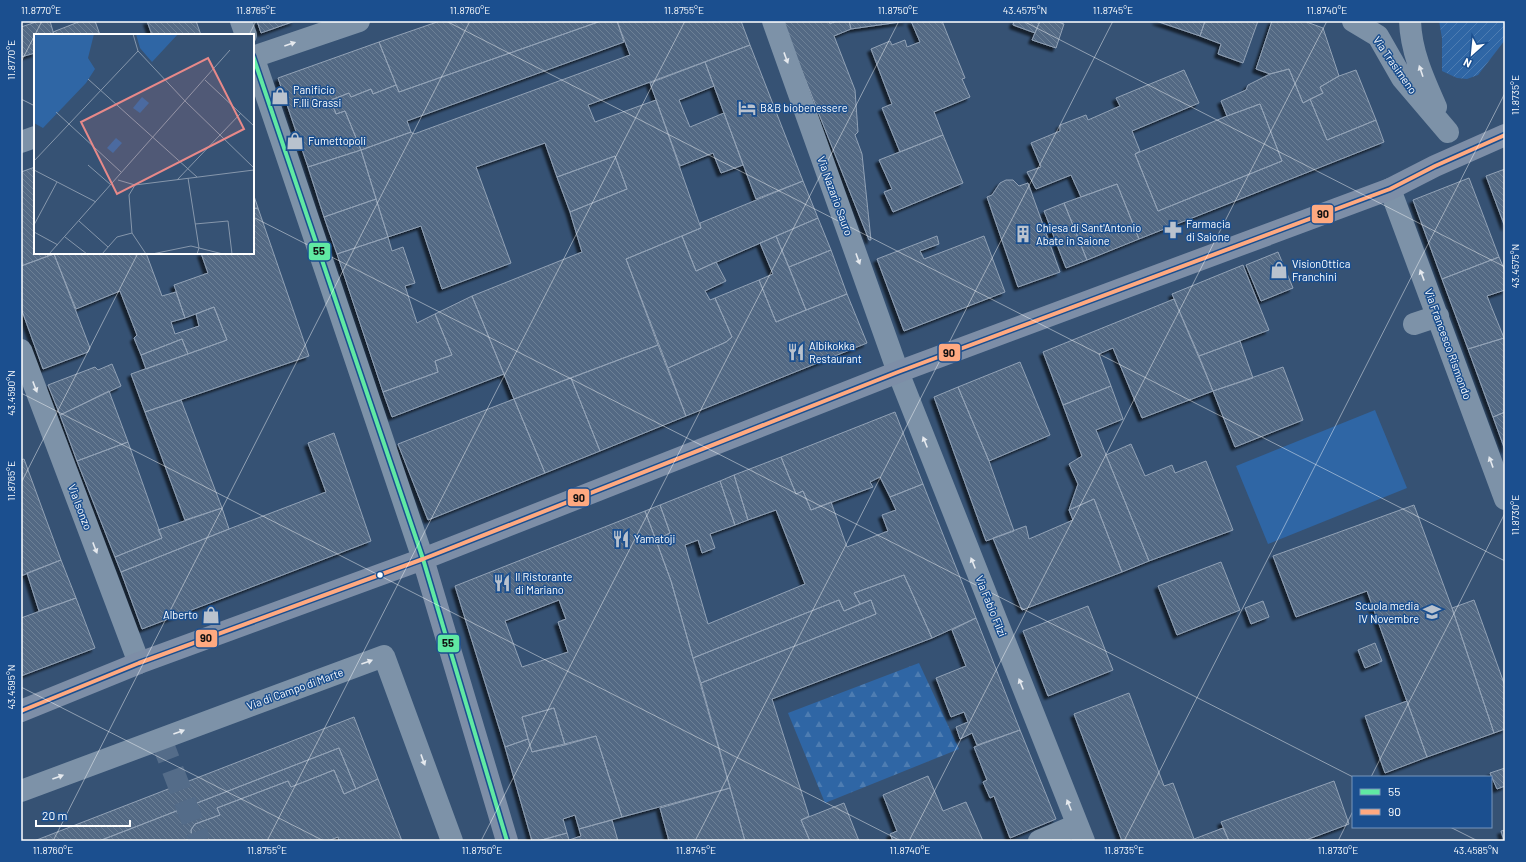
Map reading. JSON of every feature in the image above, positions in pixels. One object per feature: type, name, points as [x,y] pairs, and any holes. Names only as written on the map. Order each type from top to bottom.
[{"type":"main road","points":[[21,711],[139,663],[423,559],[898,372],[1390,189],[1458,155],[1505,135]]},
{"type":"main road","points":[[423,559],[507,841]]},
{"type":"street","points":[[241,21],[246,34]]},
{"type":"street","points":[[254,57],[359,21]]},
{"type":"street","name":"Via Nazario Sauro","points":[[773,21],[898,372]]},
{"type":"street","name":"Via Trasimeno","points":[[1353,21],[1378,36],[1402,78],[1448,132]]},
{"type":"street","points":[[1410,21],[1410,35],[1421,73],[1458,155]]},
{"type":"street","points":[[254,60],[423,559]]},
{"type":"street","points":[[21,142],[34,137]]},
{"type":"street","name":"Via Francesco Rismondo","points":[[1390,189],[1505,499]]},
{"type":"street","points":[[1414,324],[1438,316]]},
{"type":"street","name":"Via Isonzo","points":[[21,350],[139,663]]},
{"type":"street","name":"Via Fabio Filzi","points":[[898,372],[1081,833]]},
{"type":"street","name":"Via di Campo di Marte","points":[[21,791],[384,656],[452,841]]},
{"type":"street","points":[[1039,841],[1081,833]]},
{"type":"green space","points":[[1439,21],[1505,21],[1505,40],[1478,75],[1467,79],[1457,78],[1442,71],[1442,38]]},
{"type":"green space","points":[[1375,410],[1407,488],[1268,544],[1236,466]]},
{"type":"green space","points":[[919,663],[959,749],[825,803],[788,713]]},
{"type":"building","points":[[39,21],[50,21],[54,34],[34,34],[34,53],[21,57],[21,27]]},
{"type":"building","points":[[81,21],[95,21],[100,34],[54,34],[53,32]]},
{"type":"building","points":[[147,21],[196,21],[201,34],[152,34]]},
{"type":"building","points":[[257,21],[295,21],[261,33]]},
{"type":"building","points":[[440,21],[601,21],[399,92],[379,42]]},
{"type":"building","points":[[601,21],[617,21],[624,42],[407,121],[411,132],[361,150],[345,111],[336,114],[331,100],[349,93],[351,97],[371,89],[373,94],[396,85],[399,92]]},
{"type":"building","points":[[617,21],[741,21],[750,45],[588,105],[595,122],[656,100],[701,228],[626,259],[658,345],[514,399],[472,296],[582,252],[570,212],[627,189],[615,156],[557,177],[545,143],[476,167],[511,263],[442,289],[421,226],[388,237],[361,150],[411,132],[414,134],[630,55]]},
{"type":"building","points":[[782,21],[829,21],[830,24],[836,21],[849,21],[851,29],[834,36],[855,90],[858,132],[855,135],[862,154],[871,240],[869,240]]},
{"type":"building","points":[[849,21],[907,21],[851,29]]},
{"type":"building","points":[[911,21],[942,21],[965,78],[962,79],[970,97],[934,112],[943,135],[900,152],[882,108],[892,104],[871,49],[890,41],[892,45],[905,40],[907,47],[920,42]]},
{"type":"building","points":[[1014,21],[1040,21],[1035,33],[1013,25]]},
{"type":"building","points":[[1040,21],[1055,21],[1064,24],[1056,48],[1032,40]]},
{"type":"building","points":[[1156,21],[1205,21],[1200,36]]},
{"type":"building","points":[[1205,21],[1258,21],[1243,63],[1218,54],[1221,44],[1200,36]]},
{"type":"building","points":[[1272,21],[1304,21],[1323,28],[1339,76],[1320,87],[1323,93],[1303,103],[1289,69],[1270,74],[1256,69]]},
{"type":"building","points":[[379,42],[396,85],[373,94],[371,89],[351,97],[349,93],[331,100],[336,114],[345,111],[361,150],[308,167],[278,78]]},
{"type":"building","points":[[750,45],[803,181],[756,199],[705,62]]},
{"type":"building","points":[[705,62],[714,86],[679,100],[690,127],[724,113],[743,165],[721,173],[713,153],[680,166],[650,83]]},
{"type":"building","points":[[1289,69],[1303,103],[1310,99],[1327,140],[1376,120],[1384,142],[1139,239],[1117,184],[1081,197],[1071,175],[1036,189],[1027,172],[1041,167],[1031,143],[1060,131],[1060,125],[1086,115],[1088,120],[1120,106],[1116,98],[1184,70],[1199,103],[1132,131],[1140,151],[1135,154],[1158,211],[1282,161],[1260,104],[1227,116],[1221,101],[1246,90],[1248,85],[1270,74]]},
{"type":"building","points":[[1356,70],[1376,120],[1327,140],[1310,99],[1323,93],[1320,87],[1339,76]]},
{"type":"building","points":[[1260,104],[1282,161],[1158,211],[1135,154]]},
{"type":"building","points":[[943,135],[963,183],[893,212],[884,192],[892,189],[879,160]]},
{"type":"building","points":[[361,150],[376,199],[324,217],[308,167]]},
{"type":"building","points":[[615,156],[627,189],[570,212],[557,177]]},
{"type":"building","points":[[34,167],[34,254],[47,254],[48,256],[21,266],[21,172]]},
{"type":"building","points":[[1505,169],[1505,227],[1486,176]]},
{"type":"building","points":[[1469,178],[1499,257],[1442,279],[1413,200]]},
{"type":"building","name":"Chiesa di Sant'Antonio Abate in Saione","points":[[1006,180],[1013,180],[1019,186],[1028,183],[1060,272],[1018,287],[987,197],[992,195],[1000,183]]},
{"type":"building","points":[[803,181],[818,218],[696,271],[682,236],[701,228],[700,223]]},
{"type":"building","points":[[1117,184],[1139,239],[1087,260],[1064,203]]},
{"type":"building","points":[[254,196],[258,208],[254,209]]},
{"type":"building","points":[[376,199],[388,237],[337,254],[324,217]]},
{"type":"building","points":[[1064,203],[1087,260],[1066,268],[1044,211]]},
{"type":"building","points":[[258,208],[309,356],[145,412],[131,374],[227,340],[214,307],[185,318],[174,285],[208,273],[201,254],[254,254],[254,209]]},
{"type":"building","points":[[818,218],[831,250],[789,267],[776,236]]},
{"type":"building","points":[[682,236],[696,271],[716,262],[726,281],[705,291],[710,300],[715,298],[732,337],[726,342],[668,368],[626,259]]},
{"type":"building","points":[[776,236],[806,310],[776,322],[759,280],[773,274],[760,243]]},
{"type":"building","points":[[937,236],[939,244],[920,251],[924,259],[984,236],[1005,292],[904,331],[877,259]]},
{"type":"building","points":[[388,237],[392,251],[403,247],[415,283],[405,286],[417,323],[435,314],[452,355],[435,361],[438,372],[383,392],[337,254]]},
{"type":"building","points":[[831,250],[847,294],[806,310],[789,267]]},
{"type":"building","points":[[1278,252],[1293,288],[1261,301],[1246,265]]},
{"type":"building","points":[[54,254],[146,254],[162,296],[176,292],[185,318],[171,322],[175,334],[199,326],[196,314],[214,307],[227,340],[188,354],[182,339],[141,355],[134,338],[137,335],[120,291],[76,309]]},
{"type":"building","points":[[54,254],[90,348],[88,352],[43,369],[21,308],[21,266]]},
{"type":"building","points":[[1499,257],[1505,271],[1505,290],[1487,296],[1504,338],[1468,349],[1442,279]]},
{"type":"building","points":[[1243,265],[1269,330],[1199,356],[1172,294]]},
{"type":"building","points":[[759,280],[776,322],[847,294],[867,343],[686,416],[668,368],[726,342],[732,337],[715,298]]},
{"type":"building","points":[[472,296],[504,374],[392,417],[383,392],[438,372],[435,361],[452,355],[435,314]]},
{"type":"building","points":[[1174,299],[1213,391],[1142,418],[1113,348],[1099,354],[1111,386],[1063,405],[1043,352]]},
{"type":"building","points":[[1504,338],[1505,412],[1493,417],[1468,349]]},
{"type":"building","points":[[182,339],[188,354],[146,369],[141,355]]},
{"type":"building","points":[[1240,341],[1253,378],[1213,391],[1199,356]]},
{"type":"building","points":[[658,345],[686,416],[600,451],[571,378]]},
{"type":"building","points":[[1020,362],[1050,435],[989,461],[958,387]]},
{"type":"building","points":[[112,364],[121,386],[60,415],[48,385],[95,367],[98,370]]},
{"type":"building","points":[[1283,367],[1303,420],[1235,447],[1213,391]]},
{"type":"building","points":[[571,378],[600,451],[545,473],[514,399]]},
{"type":"building","points":[[1111,386],[1123,419],[1096,430],[1149,561],[1122,572],[1094,499],[1069,510],[1078,484],[1069,464],[1082,456],[1063,405]]},
{"type":"building","points":[[958,387],[989,461],[1014,531],[986,541],[934,397]]},
{"type":"building","points":[[109,391],[128,442],[77,461],[60,415]]},
{"type":"building","points":[[514,399],[545,473],[428,520],[398,444]]},
{"type":"building","points":[[181,400],[222,508],[185,520],[145,412]]},
{"type":"building","points":[[895,412],[923,484],[890,497],[880,477],[870,482],[873,487],[811,510],[803,491],[796,494],[781,457]]},
{"type":"building","points":[[1505,412],[1505,450],[1493,417]]},
{"type":"building","points":[[334,433],[371,541],[142,629],[121,572],[326,492],[308,443]]},
{"type":"building","points":[[128,442],[162,538],[115,557],[77,461]]},
{"type":"building","points":[[1131,444],[1145,476],[1172,465],[1175,473],[1206,461],[1233,530],[1149,561],[1106,455]]},
{"type":"building","points":[[781,457],[796,494],[803,491],[811,510],[831,502],[847,547],[888,531],[882,515],[896,510],[890,497],[923,484],[976,618],[932,638],[904,575],[854,593],[860,604],[844,611],[839,600],[693,658],[671,581],[656,540],[670,533],[660,505],[720,481],[735,525],[710,534],[715,548],[702,553],[698,540],[685,545],[708,624],[805,584],[776,510],[748,520],[734,475]]},
{"type":"building","points":[[24,459],[61,560],[21,576],[21,460]]},
{"type":"building","points":[[734,475],[748,520],[735,525],[720,481]]},
{"type":"building","points":[[1094,499],[1122,572],[1022,610],[993,538],[1026,526],[1029,539],[1073,520],[1069,510]]},
{"type":"building","points":[[660,505],[670,533],[656,540],[645,511]]},
{"type":"building","points":[[1414,505],[1452,608],[1494,733],[1427,757],[1367,591],[1296,617],[1273,556]]},
{"type":"building","points":[[222,508],[229,529],[121,572],[115,557],[162,538],[158,530]]},
{"type":"building","points":[[645,511],[671,581],[730,788],[622,817],[596,736],[565,745],[554,708],[522,717],[528,739],[505,747],[455,586]],"holes":[[[559,600],[566,619],[558,622],[568,652],[522,667],[505,621]]]},
{"type":"building","points":[[61,560],[76,598],[39,611],[27,573]]},
{"type":"building","points":[[1221,562],[1240,610],[1177,635],[1158,586]]},
{"type":"building","points":[[904,575],[932,638],[772,699],[809,816],[801,820],[810,841],[745,841],[701,683],[876,614],[871,600],[860,604],[854,593]]},
{"type":"building","points":[[76,598],[95,648],[21,676],[21,618]]},
{"type":"building","points":[[839,600],[844,611],[871,600],[876,614],[701,683],[693,658]]},
{"type":"building","points":[[1474,600],[1505,686],[1505,729],[1494,733],[1452,608]]},
{"type":"building","points":[[1263,601],[1269,617],[1251,624],[1245,608]]},
{"type":"building","points":[[1088,606],[1113,670],[1048,696],[1023,631]]},
{"type":"building","points":[[976,618],[1020,730],[977,745],[972,733],[960,739],[956,727],[968,722],[964,712],[951,717],[936,678],[966,666],[952,630]]},
{"type":"building","points":[[1375,643],[1382,661],[1365,668],[1358,650]]},
{"type":"building","points":[[1129,693],[1164,786],[1173,783],[1194,839],[1223,828],[1229,841],[1122,841],[1074,714]]},
{"type":"building","points":[[1407,701],[1427,757],[1385,773],[1365,716]]},
{"type":"building","points":[[554,708],[565,745],[532,752],[522,717]]},
{"type":"building","points":[[354,717],[378,779],[356,789],[339,748],[99,841],[34,841]]},
{"type":"building","points":[[1020,730],[1056,819],[1010,838],[994,796],[990,798],[983,782],[987,780],[974,747]]},
{"type":"building","points":[[596,736],[622,817],[579,829],[575,815],[563,819],[567,833],[538,841],[532,841],[505,747],[528,739],[532,752]]},
{"type":"building","points":[[339,748],[356,789],[344,794],[334,770],[291,787],[288,781],[217,808],[220,815],[195,824],[191,830],[192,838],[184,841],[99,841]]},
{"type":"building","points":[[1505,768],[1505,786],[1497,789],[1490,773]]},
{"type":"building","points":[[334,770],[344,794],[378,779],[402,841],[339,841],[338,837],[328,841],[184,841],[192,838],[191,830],[195,824],[220,815],[217,808],[288,781],[291,787]]},
{"type":"building","points":[[928,776],[943,811],[966,802],[983,841],[893,841],[890,834],[897,831],[883,795]]},
{"type":"building","points":[[1334,781],[1349,824],[1306,840],[1307,841],[1229,841],[1221,822]]},
{"type":"building","points":[[730,788],[745,841],[669,841],[660,808]]},
{"type":"building","points":[[844,803],[859,841],[810,841],[801,820]]},
{"type":"building","points":[[612,820],[618,841],[538,841],[567,833],[569,840],[581,836],[579,829]]},
{"type":"building","points":[[1505,830],[1505,841],[1504,841],[1501,831]]},
{"type":"tunnel","points":[[161,739],[200,841]]},
{"type":"transit line","name":"55","points":[[254,59],[423,559],[507,841]]},
{"type":"transit line","name":"90","points":[[21,711],[139,663],[423,559],[898,372],[1390,189],[1435,166],[1505,135]]},
{"type":"place","name":"Panificio F.lli Grassi","points":[[280,96]]},
{"type":"place","name":"B&B biobenessere","points":[[747,108]]},
{"type":"place","name":"Fumettopoli","points":[[295,141]]},
{"type":"place","name":"Farmacia di Saione","points":[[1173,230]]},
{"type":"place","name":"Chiesa di Sant'Antonio Abate in Saione","points":[[1023,234]]},
{"type":"place","name":"VisionOttica Franchini","points":[[1279,270]]},
{"type":"place","name":"Albikokka Restaurant","points":[[796,352]]},
{"type":"place","name":"Yamatoji","points":[[621,539]]},
{"type":"place","name":"Il Ristorante di Mariano","points":[[502,583]]},
{"type":"place","name":"Scuola media IV Novembre","points":[[1432,612]]},
{"type":"place","name":"Alberto","points":[[211,615]]}]
